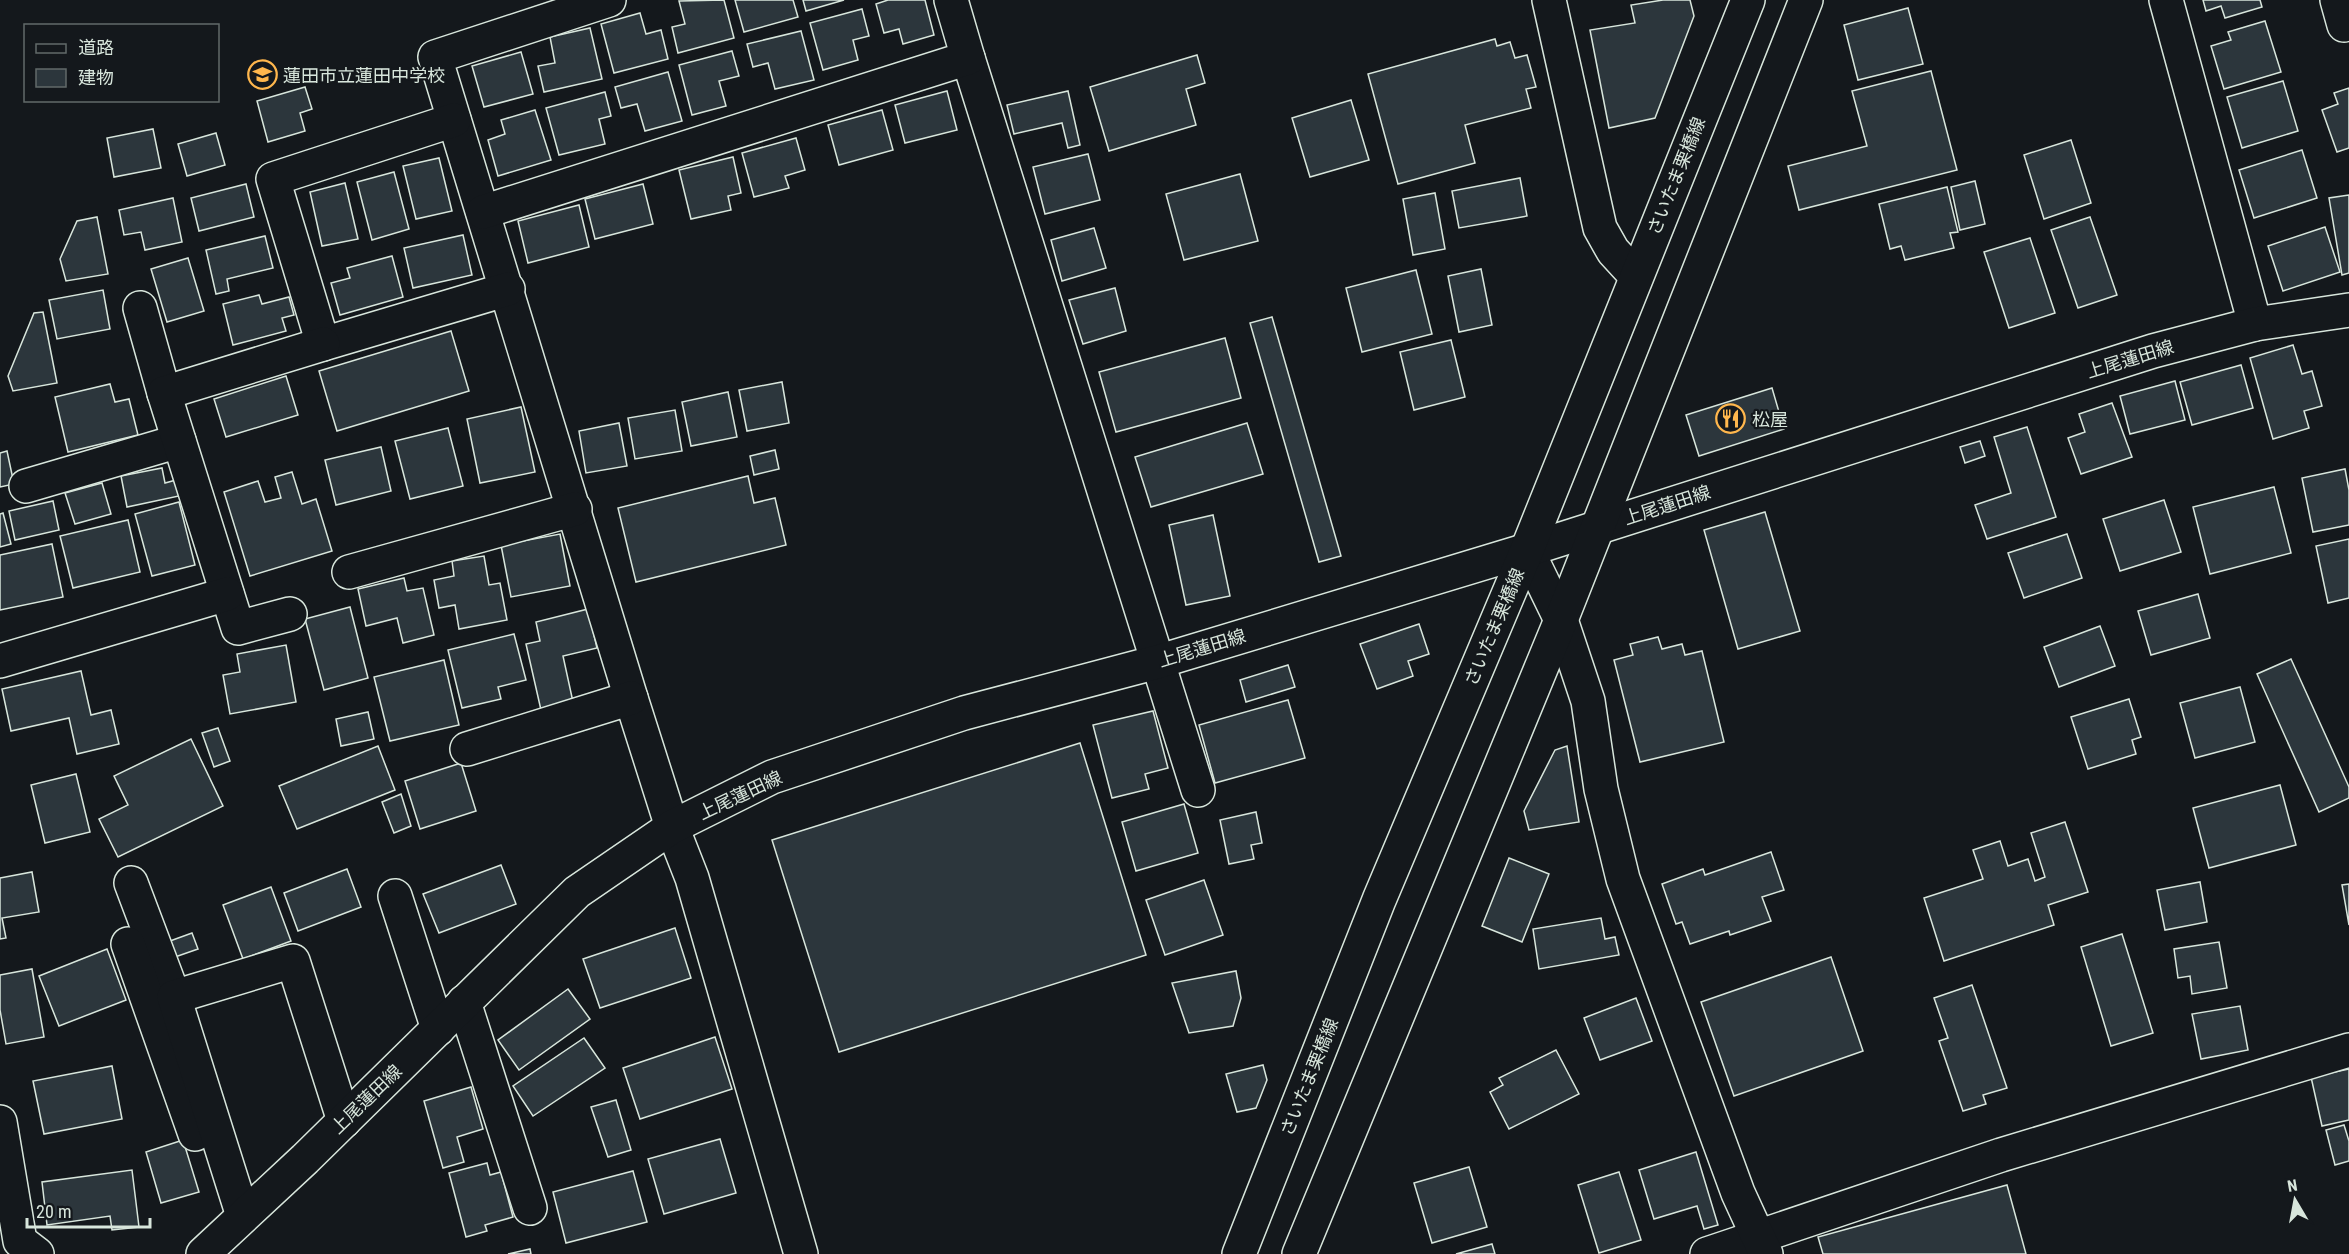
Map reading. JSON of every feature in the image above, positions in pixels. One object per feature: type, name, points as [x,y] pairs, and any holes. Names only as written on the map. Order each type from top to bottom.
[{"type":"street","points":[[609,0],[435,57],[508,289],[631,698],[672,827],[692,878],[801,1254]]},
{"type":"street","points":[[951,0],[1198,790]]},
{"type":"street","points":[[1550,0],[1600,228],[1613,251],[1635,275]]},
{"type":"street","name":"さいたま栗橋線","points":[[1239,1254],[1380,900],[1527,550],[1635,275],[1748,0]]},
{"type":"street","points":[[1299,1254],[1561,620],[1806,0]]},
{"type":"street","points":[[2166,0],[2256,324]]},
{"type":"street","points":[[2337,0],[2344,25],[2349,23]]},
{"type":"street","points":[[483,212],[968,57]]},
{"type":"street","points":[[322,344],[273,179],[454,120]]},
{"type":"street","points":[[165,393],[508,289]]},
{"type":"street","points":[[140,308],[238,628],[290,614]]},
{"type":"street","name":"上尾蓮田線","points":[[224,1234],[344,1121],[577,892],[672,827],[772,777],[964,713],[1157,662],[1527,550],[2153,351],[2256,324],[2349,310]]},
{"type":"street","points":[[26,486],[179,441]]},
{"type":"street","points":[[349,572],[575,509]]},
{"type":"street","points":[[1527,550],[1561,620],[1588,701],[1601,789],[1623,879],[1738,1193],[1762,1246]]},
{"type":"street","points":[[0,661],[227,594]]},
{"type":"street","points":[[467,749],[631,698]]},
{"type":"street","points":[[131,883],[174,997],[224,1234]]},
{"type":"street","points":[[395,896],[438,1029]]},
{"type":"street","points":[[128,944],[211,1180],[224,1234]]},
{"type":"street","points":[[174,997],[293,961],[344,1121]]},
{"type":"street","points":[[464,1002],[530,1208]]},
{"type":"street","points":[[1707,1254],[1762,1246],[2001,1155],[2349,1050]]},
{"type":"street","points":[[0,1122],[20,1241],[37,1254]]},
{"type":"building","points":[[724,0],[734,38],[678,53],[672,27],[685,24],[679,1]]},
{"type":"building","points":[[735,0],[793,0],[798,17],[744,32]]},
{"type":"building","points":[[803,0],[844,0],[806,11]]},
{"type":"building","points":[[888,0],[925,0],[934,35],[903,44],[899,29],[884,33],[876,4]]},
{"type":"building","points":[[1663,0],[1690,0],[1694,16],[1655,118],[1609,128],[1590,30],[1635,23],[1631,5]]},
{"type":"building","points":[[2203,0],[2260,0],[2262,7],[2225,18],[2221,6],[2206,11]]},
{"type":"building","points":[[1908,8],[1923,64],[1858,80],[1844,25]]},
{"type":"building","points":[[862,9],[869,36],[853,40],[858,60],[823,70],[810,23]]},
{"type":"building","points":[[640,13],[646,34],[661,30],[668,59],[614,73],[601,24]]},
{"type":"building","points":[[2265,21],[2281,72],[2224,89],[2211,46],[2231,40],[2228,32]]},
{"type":"building","points":[[590,28],[602,79],[544,92],[538,66],[555,63],[550,37]]},
{"type":"building","points":[[801,31],[814,80],[775,89],[768,63],[753,67],[747,44]]},
{"type":"building","points":[[1495,39],[1497,46],[1510,42],[1515,58],[1527,55],[1536,87],[1526,89],[1531,108],[1465,125],[1475,163],[1398,184],[1368,74]]},
{"type":"building","points":[[732,51],[739,76],[719,81],[726,106],[692,115],[679,65]]},
{"type":"building","points":[[521,52],[533,94],[484,107],[472,66]]},
{"type":"building","points":[[1197,55],[1205,83],[1186,89],[1196,125],[1109,151],[1090,87]]},
{"type":"building","points":[[1931,71],[1957,170],[1799,210],[1788,166],[1867,146],[1852,91]]},
{"type":"building","points":[[668,72],[682,121],[645,131],[637,104],[621,108],[615,87]]},
{"type":"building","points":[[2283,81],[2298,131],[2242,148],[2227,97]]},
{"type":"building","points":[[305,87],[312,109],[300,113],[305,131],[268,142],[257,101]]},
{"type":"building","points":[[2349,88],[2349,148],[2337,152],[2322,110],[2338,104],[2334,93]]},
{"type":"building","points":[[947,91],[957,130],[905,143],[895,105]]},
{"type":"building","points":[[1068,91],[1080,145],[1068,148],[1062,123],[1014,134],[1007,105]]},
{"type":"building","points":[[605,92],[611,116],[599,119],[605,144],[559,155],[546,108]]},
{"type":"building","points":[[1351,100],[1369,160],[1310,177],[1292,118]]},
{"type":"building","points":[[535,110],[551,160],[498,176],[488,140],[505,134],[501,120]]},
{"type":"building","points":[[882,110],[893,150],[839,165],[828,125]]},
{"type":"building","points":[[153,129],[161,168],[114,177],[107,138]]},
{"type":"building","points":[[216,133],[225,165],[187,176],[178,144]]},
{"type":"building","points":[[796,138],[805,170],[785,176],[789,188],[754,197],[742,153]]},
{"type":"building","points":[[2071,140],[2091,203],[2044,219],[2024,155]]},
{"type":"building","points":[[2302,150],[2317,198],[2254,218],[2239,170]]},
{"type":"building","points":[[1088,154],[1100,200],[1045,214],[1033,167]]},
{"type":"building","points":[[733,157],[741,193],[728,196],[731,210],[691,219],[679,170]]},
{"type":"building","points":[[439,158],[452,211],[416,219],[403,166]]},
{"type":"building","points":[[394,172],[409,229],[372,240],[357,182]]},
{"type":"building","points":[[1240,174],[1258,241],[1184,260],[1166,194]]},
{"type":"building","points":[[1520,178],[1527,216],[1459,228],[1452,191]]},
{"type":"building","points":[[1975,181],[1985,224],[1960,230],[1951,187]]},
{"type":"building","points":[[345,183],[358,239],[322,246],[310,192]]},
{"type":"building","points":[[246,184],[254,217],[199,231],[191,198]]},
{"type":"building","points":[[643,184],[653,224],[595,239],[585,199]]},
{"type":"building","points":[[1947,187],[1958,232],[1950,233],[1954,248],[1905,260],[1901,246],[1890,249],[1879,204]]},
{"type":"building","points":[[1435,193],[1445,249],[1413,255],[1403,199]]},
{"type":"building","points":[[2349,195],[2349,273],[2342,275],[2329,198]]},
{"type":"building","points":[[173,198],[182,242],[145,250],[141,232],[124,235],[119,210]]},
{"type":"building","points":[[579,205],[589,247],[528,263],[518,221]]},
{"type":"building","points":[[97,217],[108,274],[66,281],[60,259],[77,221]]},
{"type":"building","points":[[2090,217],[2117,295],[2078,308],[2051,230]]},
{"type":"building","points":[[2325,227],[2340,272],[2283,291],[2268,246]]},
{"type":"building","points":[[1094,228],[1106,268],[1062,281],[1051,240]]},
{"type":"building","points":[[463,235],[472,275],[413,288],[404,248]]},
{"type":"building","points":[[265,236],[273,268],[227,279],[229,291],[216,294],[206,250]]},
{"type":"building","points":[[2030,238],[2055,313],[2009,328],[1984,252]]},
{"type":"building","points":[[392,256],[403,297],[340,315],[331,283],[350,278],[347,268]]},
{"type":"building","points":[[188,258],[204,311],[167,322],[151,269]]},
{"type":"building","points":[[1481,269],[1492,325],[1459,332],[1448,276]]},
{"type":"building","points":[[1416,270],[1432,334],[1362,352],[1346,288]]},
{"type":"building","points":[[1115,288],[1126,331],[1083,344],[1069,300]]},
{"type":"building","points":[[103,290],[110,329],[57,339],[49,300]]},
{"type":"building","points":[[259,295],[262,304],[289,297],[294,315],[282,318],[286,331],[233,345],[223,304]]},
{"type":"building","points":[[43,312],[57,383],[13,391],[8,376],[34,313]]},
{"type":"building","points":[[1272,317],[1341,556],[1319,562],[1250,323]]},
{"type":"building","points":[[451,331],[469,391],[337,431],[319,371]]},
{"type":"building","points":[[1225,338],[1241,398],[1116,432],[1099,372]]},
{"type":"building","points":[[1451,340],[1465,397],[1414,410],[1400,352]]},
{"type":"building","points":[[2293,345],[2302,374],[2312,371],[2322,406],[2304,411],[2309,428],[2273,439],[2250,358]]},
{"type":"building","points":[[2241,365],[2253,408],[2192,425],[2180,382]]},
{"type":"building","points":[[286,376],[298,415],[226,437],[214,399]]},
{"type":"building","points":[[2175,381],[2185,420],[2130,434],[2120,396]]},
{"type":"building","points":[[782,382],[789,423],[747,431],[739,390]]},
{"type":"building","points":[[110,384],[115,402],[129,399],[138,435],[68,452],[55,397]]},
{"type":"building","points":[[1772,388],[1784,429],[1699,456],[1686,415]]},
{"type":"building","points":[[728,392],[737,437],[691,446],[682,402]]},
{"type":"building","points":[[2112,403],[2132,457],[2081,474],[2068,438],[2085,432],[2079,414]]},
{"type":"building","points":[[521,407],[535,472],[480,483],[467,419]]},
{"type":"building","points":[[675,410],[682,451],[635,459],[628,418]]},
{"type":"building","points":[[619,423],[627,466],[586,473],[579,431]]},
{"type":"building","points":[[1247,423],[1263,474],[1151,507],[1135,457]]},
{"type":"building","points":[[2027,427],[2056,517],[1987,539],[1975,505],[2011,493],[1994,437]]},
{"type":"building","points":[[448,428],[463,486],[410,499],[395,441]]},
{"type":"building","points":[[1980,441],[1985,456],[1965,463],[1960,447]]},
{"type":"building","points":[[381,447],[391,491],[336,505],[325,460]]},
{"type":"building","points":[[775,450],[779,469],[754,475],[750,456]]},
{"type":"building","points":[[7,451],[14,484],[0,487],[0,453]]},
{"type":"building","points":[[162,468],[165,483],[176,480],[179,496],[127,507],[121,476]]},
{"type":"building","points":[[2345,469],[2349,490],[2349,525],[2313,532],[2302,478]]},
{"type":"building","points":[[292,472],[302,504],[316,499],[332,551],[250,576],[224,492],[258,481],[265,502],[281,498],[275,477]]},
{"type":"building","points":[[748,476],[754,503],[775,498],[786,545],[636,582],[618,508]]},
{"type":"building","points":[[102,483],[111,514],[75,524],[65,493]]},
{"type":"building","points":[[2274,487],[2291,553],[2210,574],[2193,507]]},
{"type":"building","points":[[2164,500],[2181,552],[2120,571],[2103,519]]},
{"type":"building","points":[[53,501],[59,530],[15,540],[9,511]]},
{"type":"building","points":[[179,502],[195,565],[152,576],[135,514]]},
{"type":"building","points":[[1765,512],[1800,631],[1738,649],[1704,530]]},
{"type":"building","points":[[3,513],[11,544],[0,547],[0,514]]},
{"type":"building","points":[[1213,515],[1230,596],[1186,605],[1169,525]]},
{"type":"building","points":[[128,520],[140,572],[73,588],[60,536]]},
{"type":"building","points":[[560,534],[570,586],[511,597],[501,545]]},
{"type":"building","points":[[2067,534],[2082,578],[2024,598],[2008,553]]},
{"type":"building","points":[[2349,539],[2349,598],[2328,603],[2316,546]]},
{"type":"building","points":[[52,544],[63,597],[0,610],[0,555]]},
{"type":"building","points":[[484,556],[489,585],[500,583],[507,620],[459,629],[455,605],[439,608],[434,580],[454,576],[452,561]]},
{"type":"building","points":[[404,578],[407,591],[423,588],[434,635],[403,643],[397,618],[366,626],[358,589]]},
{"type":"building","points":[[2198,594],[2210,638],[2151,655],[2138,611]]},
{"type":"building","points":[[350,607],[368,678],[324,690],[305,619]]},
{"type":"building","points":[[588,609],[597,648],[563,656],[573,702],[541,710],[526,644],[540,641],[536,622]]},
{"type":"building","points":[[1419,624],[1429,654],[1408,661],[1413,676],[1377,689],[1360,644]]},
{"type":"building","points":[[2100,626],[2115,666],[2059,687],[2044,647]]},
{"type":"building","points":[[514,634],[526,680],[498,687],[501,699],[462,708],[448,650]]},
{"type":"building","points":[[1658,637],[1662,649],[1682,644],[1685,655],[1702,651],[1724,742],[1640,762],[1614,660],[1633,655],[1630,644]]},
{"type":"building","points":[[286,645],[296,702],[230,714],[223,675],[240,672],[237,654]]},
{"type":"building","points":[[2291,659],[2349,787],[2349,798],[2319,812],[2257,674]]},
{"type":"building","points":[[444,660],[459,725],[390,741],[374,677]]},
{"type":"building","points":[[1288,665],[1295,687],[1246,702],[1240,680]]},
{"type":"building","points":[[81,671],[91,715],[111,710],[119,744],[77,754],[69,718],[11,731],[2,689]]},
{"type":"building","points":[[2240,687],[2255,742],[2195,758],[2180,703]]},
{"type":"building","points":[[2129,699],[2141,737],[2132,740],[2136,754],[2088,769],[2071,717]]},
{"type":"building","points":[[1288,700],[1305,758],[1215,783],[1199,725]]},
{"type":"building","points":[[1153,711],[1168,768],[1145,774],[1149,789],[1112,798],[1093,725]]},
{"type":"building","points":[[368,712],[374,739],[341,746],[336,719]]},
{"type":"building","points":[[218,728],[230,761],[214,767],[202,733]]},
{"type":"building","points":[[191,739],[223,806],[118,857],[99,819],[128,805],[114,776]]},
{"type":"building","points":[[1080,743],[1146,955],[839,1052],[772,840]]},
{"type":"building","points":[[378,746],[395,790],[297,829],[279,786]]},
{"type":"building","points":[[1567,746],[1579,822],[1529,830],[1524,811],[1555,750]]},
{"type":"building","points":[[461,763],[476,811],[420,829],[405,781]]},
{"type":"building","points":[[76,774],[90,832],[45,843],[31,785]]},
{"type":"building","points":[[2280,785],[2296,845],[2209,868],[2193,808]]},
{"type":"building","points":[[401,794],[411,826],[394,833],[382,802]]},
{"type":"building","points":[[1184,804],[1198,853],[1136,871],[1122,822]]},
{"type":"building","points":[[1256,812],[1262,843],[1251,845],[1254,859],[1229,864],[1220,820]]},
{"type":"building","points":[[2065,822],[2088,892],[2048,905],[2054,925],[1944,961],[1924,898],[1983,879],[1973,850],[2000,841],[2008,866],[2028,859],[2035,881],[2045,877],[2031,833]]},
{"type":"building","points":[[1771,852],[1784,890],[1762,897],[1771,921],[1730,935],[1729,931],[1690,944],[1682,922],[1676,924],[1662,884],[1703,869],[1705,875]]},
{"type":"building","points":[[1509,858],[1549,874],[1522,942],[1482,926]]},
{"type":"building","points":[[501,865],[516,904],[439,933],[423,894]]},
{"type":"building","points":[[347,869],[361,907],[298,931],[284,893]]},
{"type":"building","points":[[32,872],[39,912],[2,918],[6,938],[0,939],[0,878]]},
{"type":"building","points":[[1204,880],[1223,935],[1165,955],[1146,900]]},
{"type":"building","points":[[2200,882],[2207,922],[2165,930],[2157,890]]},
{"type":"building","points":[[2349,884],[2349,925],[2342,885]]},
{"type":"building","points":[[271,887],[291,941],[243,959],[223,905]]},
{"type":"building","points":[[1601,918],[1605,939],[1615,937],[1619,955],[1539,969],[1533,929]]},
{"type":"building","points":[[675,928],[691,978],[600,1008],[583,959]]},
{"type":"building","points":[[192,933],[198,949],[175,957],[170,941]]},
{"type":"building","points":[[2122,934],[2153,1033],[2111,1046],[2081,947]]},
{"type":"building","points":[[2219,942],[2227,988],[2192,994],[2190,976],[2178,978],[2174,949]]},
{"type":"building","points":[[107,949],[126,1000],[59,1026],[39,976]]},
{"type":"building","points":[[1831,957],[1863,1051],[1734,1096],[1701,1002]]},
{"type":"building","points":[[32,969],[44,1037],[6,1044],[0,1010],[0,975]]},
{"type":"building","points":[[1236,971],[1241,998],[1233,1026],[1189,1033],[1172,983]]},
{"type":"building","points":[[1972,985],[2007,1088],[1983,1095],[1986,1104],[1963,1111],[1939,1041],[1948,1038],[1934,998]]},
{"type":"building","points":[[568,989],[590,1019],[519,1070],[498,1040]]},
{"type":"building","points":[[1636,998],[1652,1041],[1600,1060],[1584,1018]]},
{"type":"building","points":[[2240,1006],[2248,1050],[2201,1059],[2192,1014]]},
{"type":"building","points":[[715,1037],[732,1089],[640,1119],[623,1068]]},
{"type":"building","points":[[584,1038],[605,1068],[533,1116],[513,1086]]},
{"type":"building","points":[[1556,1050],[1579,1094],[1509,1129],[1490,1092],[1503,1085],[1499,1078]]},
{"type":"building","points":[[1263,1065],[1267,1080],[1256,1108],[1237,1112],[1226,1074]]},
{"type":"building","points":[[112,1066],[122,1119],[44,1134],[33,1081]]},
{"type":"building","points":[[2349,1069],[2349,1120],[2322,1126],[2311,1077]]},
{"type":"building","points":[[471,1087],[483,1129],[457,1137],[464,1162],[443,1168],[424,1101]]},
{"type":"building","points":[[616,1100],[631,1150],[608,1157],[591,1107]]},
{"type":"building","points":[[2344,1125],[2349,1141],[2349,1161],[2335,1165],[2326,1130]]},
{"type":"building","points":[[720,1139],[736,1193],[664,1214],[648,1159]]},
{"type":"building","points":[[183,1140],[199,1192],[161,1203],[146,1152]]},
{"type":"building","points":[[1696,1152],[1718,1225],[1704,1229],[1697,1206],[1654,1219],[1639,1170]]},
{"type":"building","points":[[487,1163],[490,1175],[501,1172],[513,1217],[485,1225],[487,1231],[466,1237],[449,1173]]},
{"type":"building","points":[[1469,1167],[1487,1227],[1432,1243],[1414,1183]]},
{"type":"building","points":[[132,1170],[139,1227],[112,1230],[110,1216],[47,1225],[42,1182]]},
{"type":"building","points":[[633,1171],[647,1222],[566,1243],[553,1192]]},
{"type":"building","points":[[1619,1172],[1641,1240],[1599,1253],[1578,1185]]},
{"type":"building","points":[[2007,1185],[2026,1254],[1823,1254],[1818,1237]]},
{"type":"building","points":[[1492,1244],[1495,1254],[1456,1254]]},
{"type":"building","points":[[530,1249],[531,1254],[508,1254]]},
{"type":"place","name":"蓮田市立蓮田中学校","points":[[262,75]]},
{"type":"place","name":"松屋","points":[[1731,419]]}]
